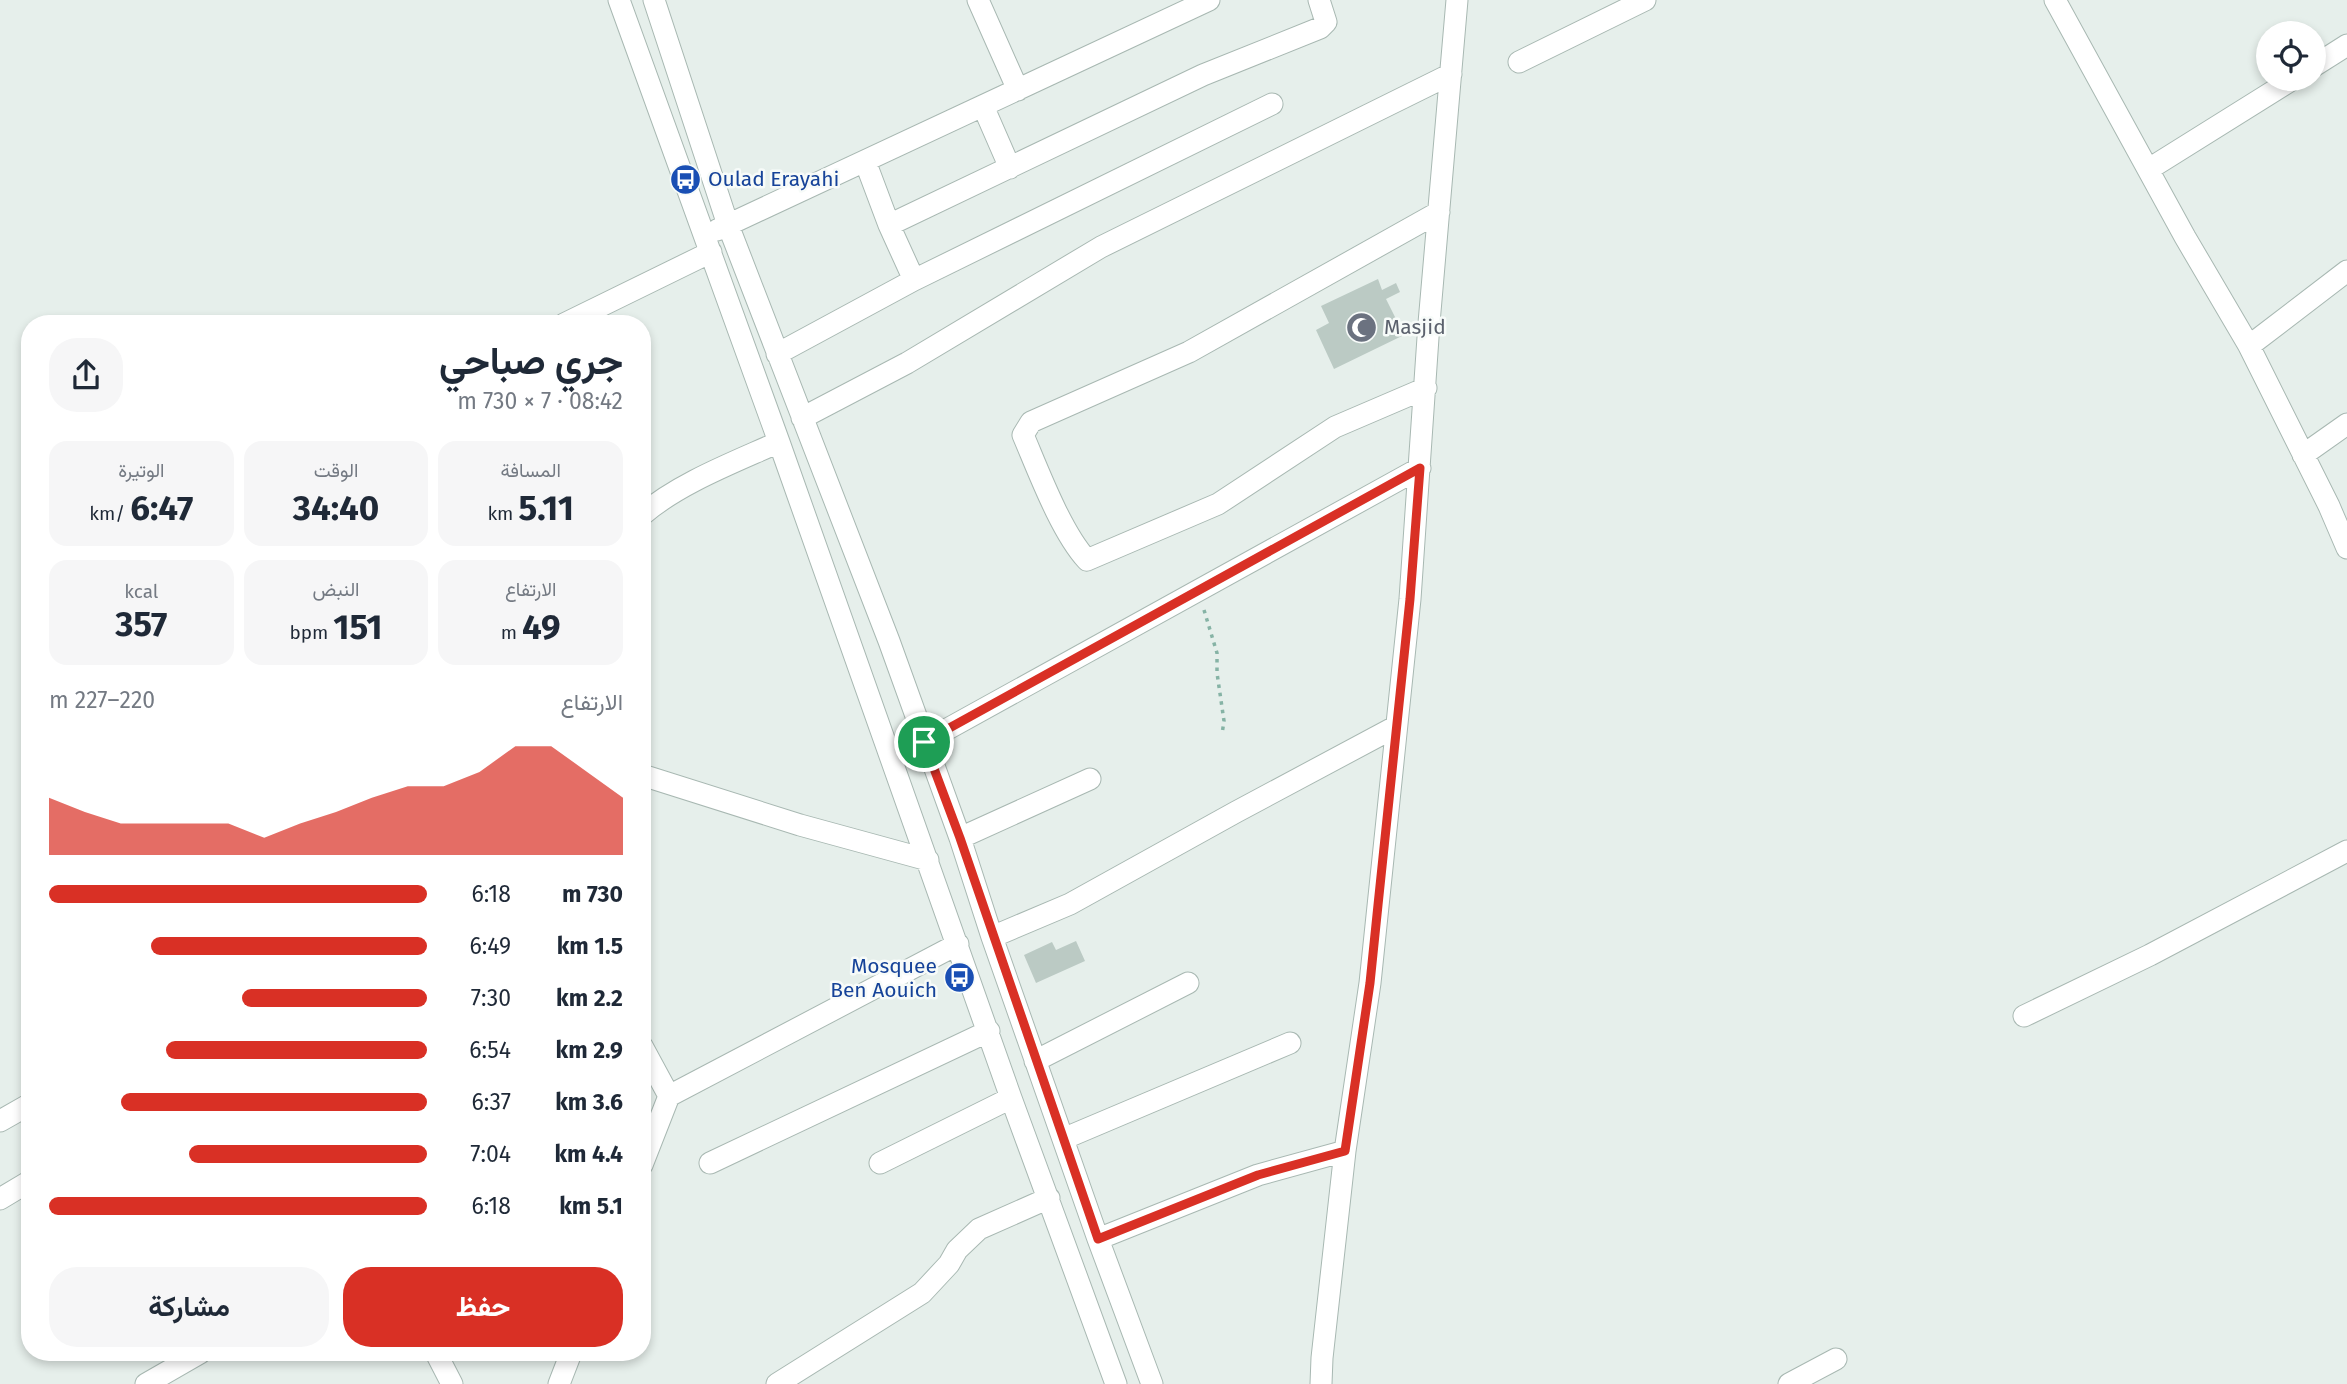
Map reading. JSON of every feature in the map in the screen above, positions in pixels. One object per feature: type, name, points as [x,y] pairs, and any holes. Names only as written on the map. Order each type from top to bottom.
[{"type":"street","points":[[620,0],[1011,1098],[1116,1384]]},
{"type":"street","points":[[654,0],[728,225],[857,558],[960,838],[1035,1061],[1152,1384]]},
{"type":"street","points":[[978,0],[1018,90]]},
{"type":"street","points":[[580,315],[708,243],[728,225],[1209,0]]},
{"type":"street","points":[[889,225],[1203,75],[1320,28],[1326,22],[1319,0]]},
{"type":"street","points":[[1321,1384],[1345,1151],[1370,983],[1410,599],[1438,212],[1457,0]]},
{"type":"street","points":[[1518,62],[1645,0]]},
{"type":"street","points":[[2055,0],[2185,237],[2249,346],[2347,548]]},
{"type":"street","points":[[2326,58],[2347,45]]},
{"type":"street","points":[[802,418],[907,363],[1101,247],[1451,74]]},
{"type":"street","points":[[2149,169],[2274,91]]},
{"type":"street","points":[[777,354],[914,280],[1272,104]]},
{"type":"street","points":[[983,106],[1010,167]]},
{"type":"street","points":[[865,161],[889,225],[914,280]]},
{"type":"street","points":[[1426,388],[1335,427],[1218,504],[1087,560],[1079,551],[1047,491],[1023,435],[1031,422],[1189,352],[1438,212]]},
{"type":"street","points":[[2249,346],[2347,271]]},
{"type":"street","points":[[2303,455],[2347,424]]},
{"type":"street","points":[[651,509],[715,471],[779,442]]},
{"type":"street","points":[[924,742],[1420,468]]},
{"type":"street","points":[[825,571],[857,558]]},
{"type":"street","points":[[992,937],[1070,904],[1395,727]]},
{"type":"street","points":[[651,778],[800,825],[928,860]]},
{"type":"street","points":[[960,838],[1090,779]]},
{"type":"street","points":[[2024,1016],[2150,954],[2347,851]]},
{"type":"street","points":[[651,1141],[668,1096],[958,944]]},
{"type":"street","points":[[1035,1061],[1188,983]]},
{"type":"street","points":[[710,1163],[989,1031]]},
{"type":"street","points":[[1063,1139],[1290,1043]]},
{"type":"street","points":[[651,1063],[668,1096]]},
{"type":"street","points":[[880,1163],[1011,1098]]},
{"type":"street","points":[[0,1121],[21,1109]]},
{"type":"street","points":[[1098,1239],[1258,1175],[1345,1151]]},
{"type":"street","points":[[0,1199],[21,1186]]},
{"type":"street","points":[[777,1384],[922,1293],[979,1228],[1049,1198]]},
{"type":"street","points":[[1789,1384],[1836,1359]]},
{"type":"street","points":[[160,1381],[189,1361]]},
{"type":"street","points":[[440,1361],[452,1384]]},
{"type":"street","points":[[559,1384],[568,1361]]},
{"type":"path","points":[[1197,590],[1217,653],[1224,721],[1222,734]]},
{"type":"building","name":"Masjid","points":[[1378,279],[1382,290],[1396,283],[1400,292],[1386,299],[1404,335],[1334,369],[1316,330],[1329,323],[1321,306]]},
{"type":"building","points":[[1076,941],[1085,961],[1036,983],[1024,955],[1052,942],[1056,950]]},
{"type":"place","name":"Oulad Erayahi","points":[[685,179]]},
{"type":"place","name":"Masjid","points":[[1361,327]]},
{"type":"place","name":"Mosquee Ben Aouich","points":[[960,978]]},
{"type":"route","points":[[1420,468],[1410,599],[1370,983],[1345,1151],[1258,1175],[1098,1239],[960,838],[924,742],[1420,468]]}]
